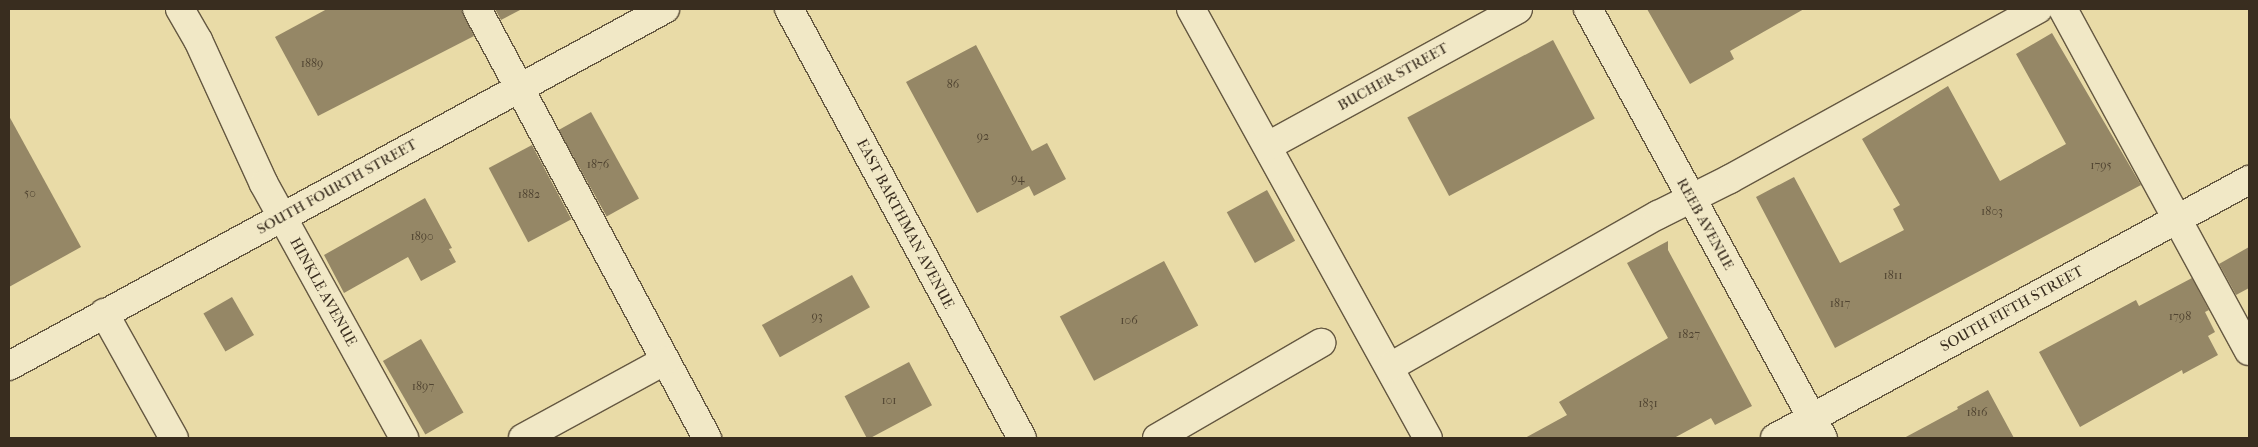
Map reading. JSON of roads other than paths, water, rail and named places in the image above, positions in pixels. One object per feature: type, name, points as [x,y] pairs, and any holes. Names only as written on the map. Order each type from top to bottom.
[{"type":"street","name":"HINKLE AVENUE","points":[[180,9],[282,217],[404,438]]},
{"type":"street","points":[[477,9],[664,361],[707,438]]},
{"type":"street","name":"SOUTH FOURTH STREET","points":[[9,366],[665,9]]},
{"type":"street","name":"EAST BARTHMAN AVENUE","points":[[789,9],[1022,438]]},
{"type":"street","points":[[1191,9],[1428,438]]},
{"type":"street","name":"BUCHER STREET","points":[[1268,146],[1518,9]]},
{"type":"street","name":"REEB AVENUE","points":[[1588,9],[1817,428]]},
{"type":"street","points":[[1390,367],[2038,9]]},
{"type":"street","points":[[2063,9],[2249,351]]},
{"type":"street","name":"SOUTH FIFTH STREET","points":[[1775,438],[1817,428],[2178,219],[2249,180]]},
{"type":"street","points":[[104,313],[174,438]]},
{"type":"street","points":[[1157,438],[1321,343]]},
{"type":"street","points":[[523,438],[664,361]]}]
